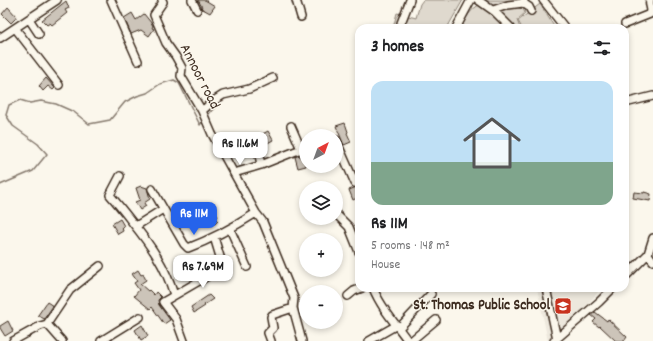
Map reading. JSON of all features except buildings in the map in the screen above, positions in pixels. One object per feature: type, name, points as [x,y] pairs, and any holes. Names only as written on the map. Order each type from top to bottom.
[{"type":"street","points":[[0,38],[56,0]]},
{"type":"street","points":[[111,0],[138,61]]},
{"type":"street","name":"Annoor road","points":[[162,0],[163,2],[154,15],[166,43],[182,68],[181,76],[202,111],[212,134],[256,214],[263,222],[294,298],[293,308],[302,341]]},
{"type":"street","points":[[192,0],[197,10]]},
{"type":"street","points":[[296,0],[301,17]]},
{"type":"street","points":[[401,23],[410,0]]},
{"type":"street","points":[[458,24],[471,0]]},
{"type":"street","points":[[478,0],[493,10],[507,24]]},
{"type":"street","points":[[543,0],[561,24]]},
{"type":"street","points":[[625,24],[650,14],[650,0]]},
{"type":"street","points":[[493,10],[524,1],[531,11]]},
{"type":"street","points":[[29,19],[39,34]]},
{"type":"street","points":[[15,28],[60,85]]},
{"type":"street","points":[[202,111],[223,95],[249,89],[273,78]]},
{"type":"street","points":[[629,102],[653,96]]},
{"type":"street","points":[[291,126],[299,141]]},
{"type":"street","points":[[257,145],[261,164]]},
{"type":"street","points":[[234,173],[299,150]]},
{"type":"street","points":[[343,155],[355,181]]},
{"type":"street","points":[[120,176],[110,195],[136,226],[158,256],[174,295]]},
{"type":"street","points":[[152,189],[184,244],[188,248],[230,229],[256,214]]},
{"type":"street","points":[[136,226],[163,209]]},
{"type":"street","points":[[343,221],[349,227],[355,242]]},
{"type":"street","points":[[230,229],[247,267]]},
{"type":"street","points":[[184,341],[176,319],[163,302],[217,269],[221,260],[214,237]]},
{"type":"street","points":[[629,273],[648,254],[653,238]]},
{"type":"street","points":[[648,254],[653,261]]},
{"type":"street","points":[[14,341],[40,326],[47,324],[70,290],[100,266]]},
{"type":"street","points":[[348,296],[355,291]]},
{"type":"street","points":[[375,292],[409,341],[436,320]]},
{"type":"street","points":[[548,292],[555,340]]},
{"type":"street","points":[[555,340],[609,292]]},
{"type":"street","points":[[369,341],[398,327],[431,294]]},
{"type":"street","points":[[270,341],[268,333],[273,328],[272,315],[293,308]]},
{"type":"street","points":[[101,341],[140,317]]},
{"type":"street","points":[[47,324],[62,341]]},
{"type":"shaded area","points":[[423,0],[463,0],[449,24],[394,24],[397,13],[416,18],[420,4]]},
{"type":"shaded area","points":[[483,0],[519,0],[525,13],[517,20],[518,24],[509,24]]},
{"type":"shaded area","points":[[481,4],[504,24],[463,24],[471,11]]},
{"type":"shaded area","points":[[540,4],[552,24],[520,24],[518,21]]},
{"type":"shaded area","name":"St. Thomas Public School","points":[[538,292],[598,292],[569,325],[548,341]]},
{"type":"waterway","points":[[0,185],[33,171],[47,154],[38,144],[13,126],[6,115],[9,105],[20,100],[30,103],[41,101],[56,104],[74,112],[89,124],[110,120],[125,102],[147,93],[160,84],[174,80],[179,83],[200,125],[202,122]]},
{"type":"waterway","points":[[208,115],[215,107]]},
{"type":"place","name":"St. Thomas Public School","points":[[563,306]]}]
